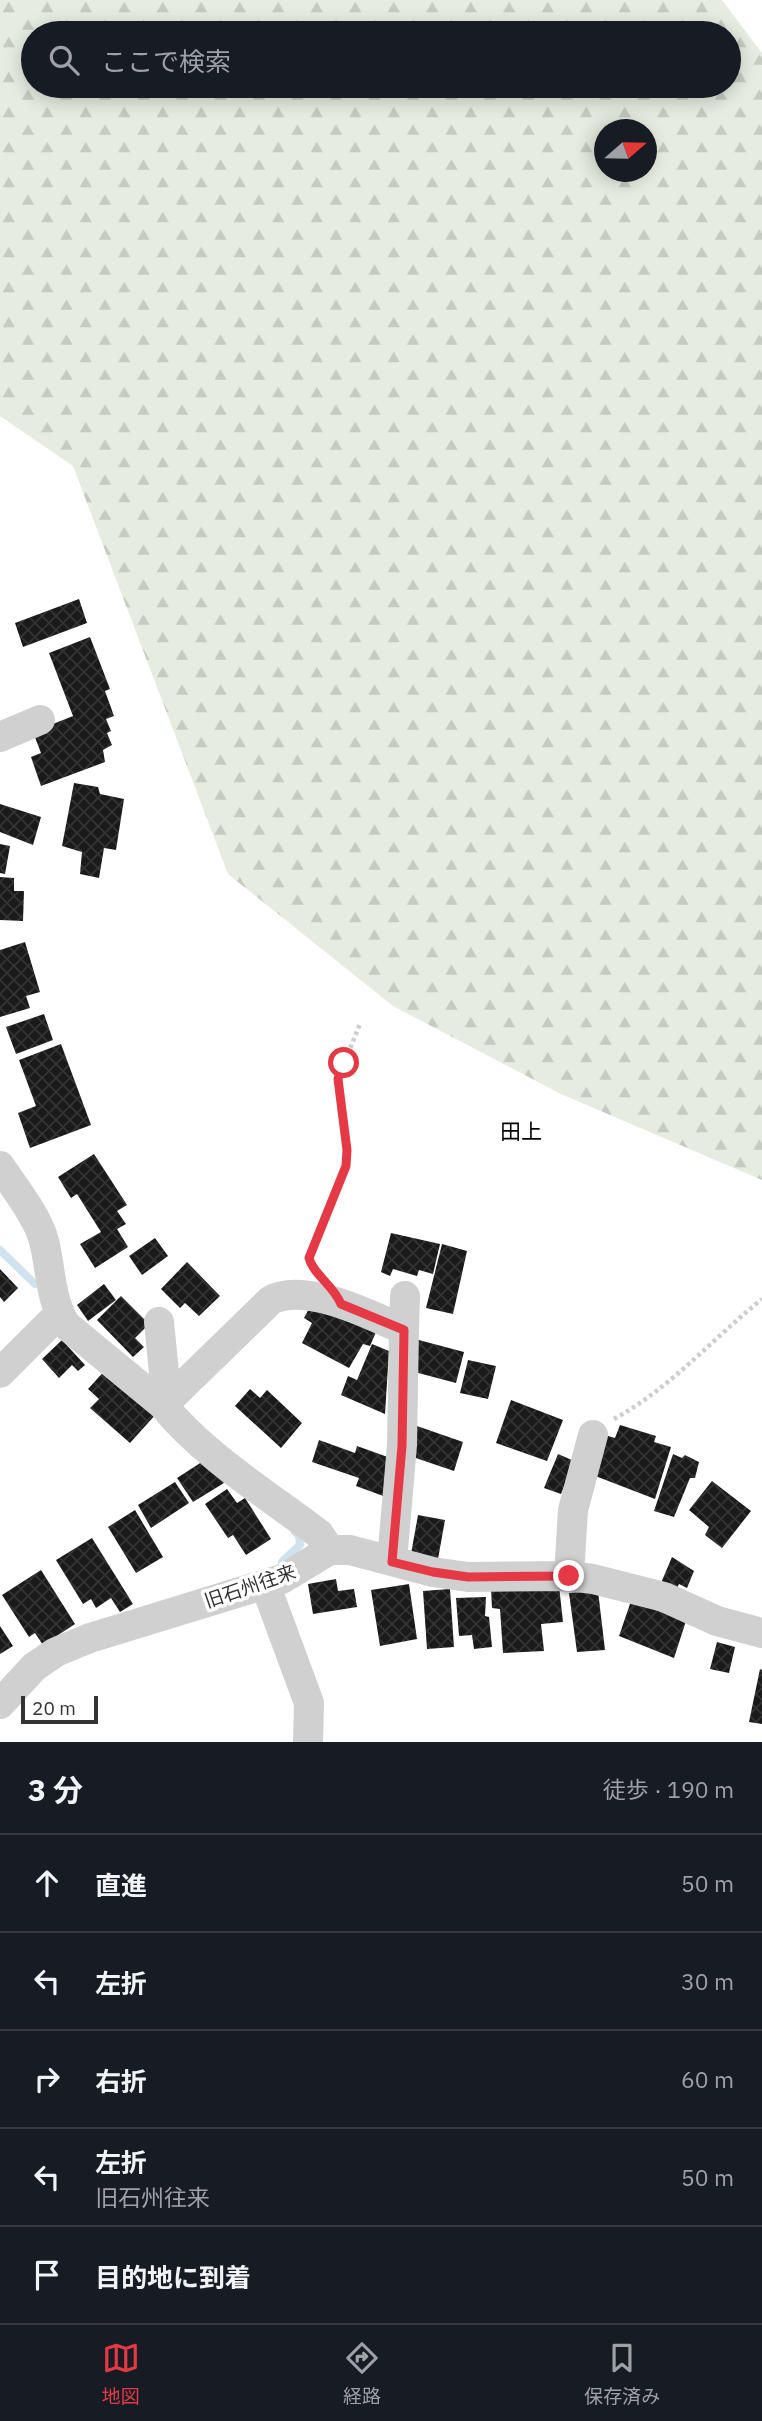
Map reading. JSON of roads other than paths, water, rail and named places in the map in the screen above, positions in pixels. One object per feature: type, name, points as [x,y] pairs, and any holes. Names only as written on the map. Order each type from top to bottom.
[{"type":"street","points":[[0,737],[40,720]]},
{"type":"street","points":[[0,1166],[38,1226],[44,1241],[59,1314],[66,1325],[163,1405],[200,1443],[319,1534],[330,1550],[351,1550],[433,1572],[468,1577],[593,1578],[664,1597],[717,1621],[762,1633]]},
{"type":"street","points":[[163,1405],[271,1300],[281,1295],[301,1295],[341,1304],[404,1330]]},
{"type":"street","points":[[392,1562],[402,1446],[405,1296]]},
{"type":"street","points":[[0,1373],[59,1314]]},
{"type":"street","points":[[159,1322],[166,1393],[163,1405]]},
{"type":"street","points":[[569,1576],[573,1510],[593,1435]]},
{"type":"street","name":"旧石州往来","points":[[0,1704],[34,1667],[56,1652],[90,1638],[282,1579],[330,1550]]},
{"type":"street","points":[[265,1584],[309,1703],[308,1742]]},
{"type":"waterway","points":[[0,1250],[35,1284]]},
{"type":"waterway","points":[[282,1562],[300,1545],[299,1535],[295,1532]]},
{"type":"district","name":"田上","points":[[521,1131]]}]
